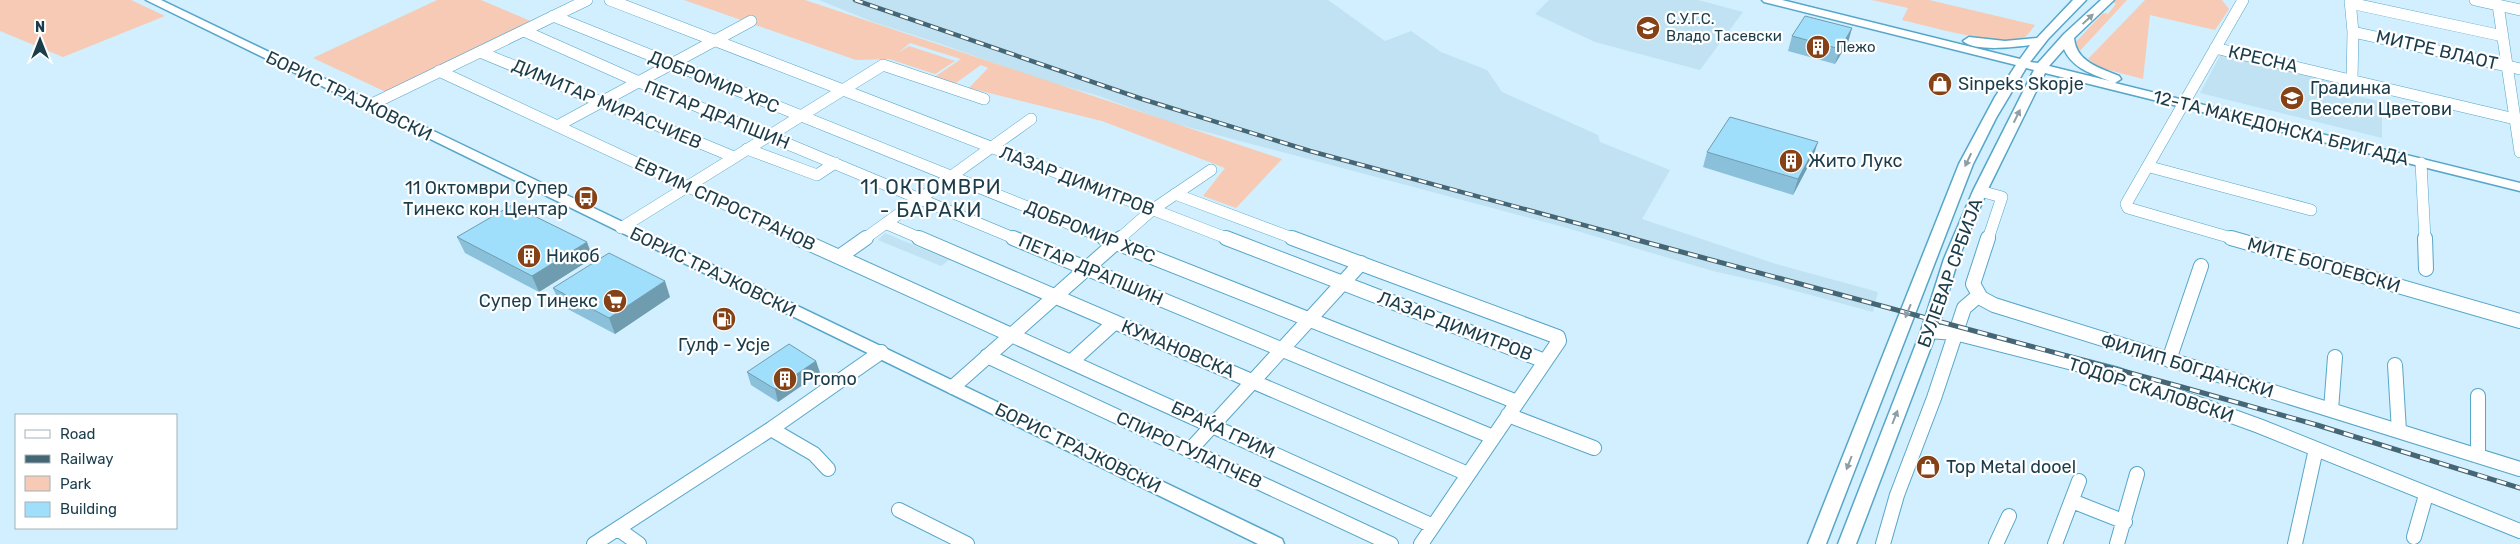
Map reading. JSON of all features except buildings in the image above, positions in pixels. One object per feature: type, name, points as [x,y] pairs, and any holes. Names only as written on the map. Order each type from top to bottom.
[{"type":"street","name":"БОРИС ТРАЈКОВСКИ","points":[[152,0],[1274,544]]},
{"type":"street","points":[[368,106],[587,0]]},
{"type":"street","name":"ЛАЗАР ДИМИТРОВ","points":[[610,0],[990,148],[1545,360]]},
{"type":"street","points":[[1768,0],[1954,43],[2000,45],[2038,41]]},
{"type":"street","points":[[1798,0],[2043,66]]},
{"type":"street","name":"БУЛЕВАР СРБИЈА","points":[[1847,544],[1929,331],[1951,259],[1980,191],[2028,92],[2043,66],[2068,38],[2108,0]]},
{"type":"street","points":[[2243,0],[2183,104],[2150,167],[2311,210]]},
{"type":"street","points":[[2474,0],[2520,10]]},
{"type":"street","points":[[2352,80],[2353,32],[2350,1],[2502,36]]},
{"type":"street","name":"БУЛЕВАР СРБИЈА","points":[[1817,544],[1966,164],[2007,86],[2023,61],[2038,41],[2078,2]]},
{"type":"street","points":[[2498,5],[2520,152]]},
{"type":"street","name":"ДОБРОМИР ХРС","points":[[553,16],[800,117],[1517,402]]},
{"type":"street","points":[[557,126],[751,21]]},
{"type":"street","name":"ПЕТАР ДРАПШИН","points":[[524,31],[639,82],[1493,437]]},
{"type":"street","name":"МИТРЕ ВЛАОТ","points":[[2353,32],[2520,69]]},
{"type":"street","points":[[2068,38],[2067,48],[2073,57],[2086,66],[2115,79]]},
{"type":"street","points":[[1954,43],[1999,67],[2006,74],[2007,86]]},
{"type":"street","name":"КРЕСНА","points":[[2215,48],[2515,119]]},
{"type":"street","name":"ДИМИТАР МИРАСЧИЕВ","points":[[480,52],[734,157]]},
{"type":"street","points":[[621,228],[884,65],[984,99]]},
{"type":"street","name":"12-ТА МАКЕДОНСКА БРИГАДА","points":[[2043,66],[2115,79],[2183,104],[2520,180]]},
{"type":"street","name":"12-ТА МАКЕДОНСКА БРИГАДА","points":[[2043,66],[2087,80],[2520,188]]},
{"type":"street","name":"ЕВТИМ СПРОСТРАНОВ","points":[[439,71],[685,188],[1012,334]]},
{"type":"street","points":[[2028,92],[2051,82],[2087,80]]},
{"type":"street","points":[[839,257],[1030,120]]},
{"type":"street","points":[[747,149],[817,174],[835,163]]},
{"type":"street","points":[[2420,163],[2426,270]]},
{"type":"street","name":"МИТЕ БОГОЕВСКИ","points":[[2150,167],[2126,204],[2128,208],[2520,321]]},
{"type":"street","points":[[953,387],[1152,210],[1211,170]]},
{"type":"street","points":[[1883,544],[1898,495],[1934,398],[1964,308],[1978,296],[1973,284],[1975,275],[2002,197],[1980,191]]},
{"type":"street","points":[[1175,194],[1361,263],[1190,450]]},
{"type":"street","name":"КУМАНОВСКА","points":[[887,224],[1468,474]]},
{"type":"street","name":"ЛАЗАР ДИМИТРОВ","points":[[1361,263],[1558,337],[1559,341],[1420,544]]},
{"type":"street","points":[[2169,360],[2202,266]]},
{"type":"street","name":"ФИЛИП БОГДАНСКИ","points":[[1978,296],[2004,309],[2520,469]]},
{"type":"street","points":[[1072,361],[1115,322]]},
{"type":"street","name":"ТОДОР СКАЛОВСКИ","points":[[1929,331],[1955,332],[2116,374],[2259,426],[2426,495],[2520,531]]},
{"type":"street","name":"БРАЌА ГРИМ","points":[[1012,334],[1433,526]]},
{"type":"street","points":[[594,544],[771,429],[881,352]]},
{"type":"street","name":"СПИРО ГУЛАПЧЕВ","points":[[987,356],[1391,544]]},
{"type":"street","points":[[2331,410],[2335,357]]},
{"type":"street","points":[[2395,365],[2399,431]]},
{"type":"street","points":[[2478,396],[2478,456]]},
{"type":"street","points":[[1508,415],[1594,448]]},
{"type":"street","points":[[771,429],[814,454],[828,470]]},
{"type":"street","points":[[2295,544],[2316,450]]},
{"type":"street","points":[[2118,544],[2137,474]]},
{"type":"street","points":[[2055,544],[2079,481]]},
{"type":"street","points":[[2414,537],[2426,495]]},
{"type":"street","points":[[2072,501],[2125,522]]},
{"type":"street","points":[[899,510],[967,544]]},
{"type":"street","points":[[1996,544],[2009,516]]},
{"type":"street","points":[[618,529],[639,544]]},
{"type":"shaded area","points":[[819,0],[1328,0],[1385,41],[1411,31],[1441,52],[1487,70],[1502,92],[1598,135],[1600,142],[1670,170],[1642,219],[1776,264],[1878,292],[1873,312],[1766,283],[1713,271],[1560,226],[1169,122],[1096,95],[1042,80],[873,22]]},
{"type":"shaded area","name":"С.У.Г.С. Владо Тасевски","points":[[1549,0],[1698,0],[1743,12],[1700,70],[1595,42],[1535,14]]},
{"type":"shaded area","name":"Градинка Весели Цветови","points":[[2222,52],[2349,82],[2349,94],[2382,102],[2382,138],[2200,93]]},
{"type":"shaded area","points":[[885,233],[949,260],[941,266],[878,240]]},
{"type":"green space","points":[[0,0],[131,0],[165,16],[63,57],[0,31]]},
{"type":"green space","points":[[437,0],[481,0],[533,22],[386,92],[313,58]]},
{"type":"green space","points":[[684,0],[805,0],[1282,159],[1236,208],[1203,196],[1225,168],[1102,121],[969,88],[988,68],[981,65],[953,85],[933,78],[961,59],[910,43],[898,53],[909,46],[955,61],[935,74],[889,59],[856,60]]},
{"type":"green space","points":[[1872,0],[1929,0],[2035,25],[2025,37],[2014,40],[1983,38],[1902,20],[1908,8]]},
{"type":"green space","points":[[2115,0],[2127,0],[2076,55],[2074,44],[2103,13],[2108,14],[2116,4],[2113,2]]},
{"type":"green space","points":[[2145,0],[2222,0],[2229,9],[2215,30],[2150,15],[2143,79],[2101,68],[2088,59]]},
{"type":"railway","points":[[855,0],[1142,99],[1310,151],[1635,239]]},
{"type":"railway","points":[[1630,238],[2182,387],[2317,425],[2520,488]]},
{"type":"place","name":"С.У.Г.С. Владо Тасевски","points":[[1648,28]]},
{"type":"place","name":"Пежо","points":[[1818,47]]},
{"type":"place","name":"Sinpeks Skopje","points":[[1940,84]]},
{"type":"place","name":"Градинка Весели Цветови","points":[[2292,98]]},
{"type":"place","name":"Жито Лукс","points":[[1791,161]]},
{"type":"place","name":"11 Октомври Супер Тинекс кон Центар","points":[[586,198]]},
{"type":"place","name":"Никоб","points":[[529,256]]},
{"type":"place","name":"Супер Тинекс","points":[[615,301]]},
{"type":"place","name":"Гулф - Усје","points":[[724,319]]},
{"type":"place","name":"Promo","points":[[785,379]]},
{"type":"place","name":"Top Metal dooel","points":[[1928,467]]},
{"type":"district","name":"11 ОКТОМВРИ - БАРАКИ","points":[[931,198]]}]
